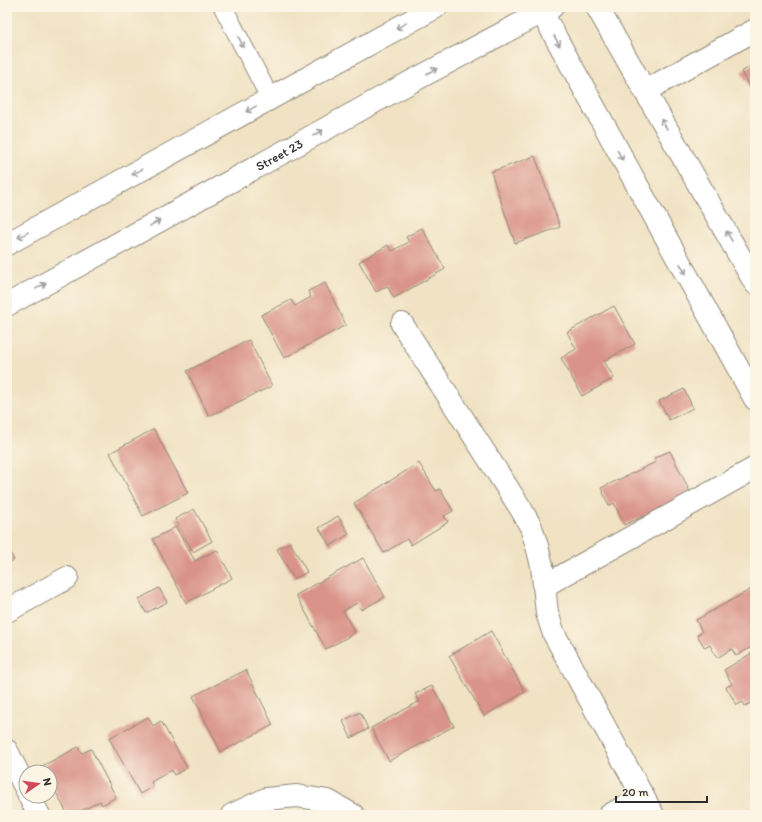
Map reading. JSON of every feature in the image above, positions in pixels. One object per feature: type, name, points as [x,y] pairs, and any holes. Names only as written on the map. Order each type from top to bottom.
[{"type":"street","points":[[7,244],[436,7]]},
{"type":"street","points":[[597,7],[645,90],[749,258],[755,282]]},
{"type":"street","points":[[544,9],[755,398]]},
{"type":"street","name":"Street 23","points":[[7,305],[544,9]]},
{"type":"street","points":[[645,90],[755,30]]},
{"type":"street","points":[[402,324],[521,509],[537,546],[542,566],[547,613],[554,634],[648,806],[610,815]]},
{"type":"street","points":[[544,586],[755,468]]},
{"type":"street","points":[[7,611],[67,578]]},
{"type":"street","points":[[7,751],[18,773]]},
{"type":"street","points":[[232,815],[266,799],[297,796],[328,801],[353,815]]},
{"type":"street","points":[[34,804],[39,815]]},
{"type":"lane","points":[[223,7],[270,98]]},
{"type":"building","points":[[755,64],[755,96],[741,72]]},
{"type":"building","points":[[535,156],[560,227],[515,243],[491,172]]},
{"type":"building","points":[[422,228],[445,269],[394,298],[387,286],[376,292],[359,262],[388,245],[392,251],[409,242],[406,237]]},
{"type":"building","points":[[325,283],[346,325],[284,358],[261,315],[291,300],[295,306],[311,297],[308,291]]},
{"type":"building","points":[[614,306],[635,344],[604,361],[614,378],[582,396],[561,358],[576,349],[567,332]]},
{"type":"building","points":[[249,340],[272,386],[209,416],[187,371]]},
{"type":"building","points":[[684,389],[693,408],[669,420],[659,401]]},
{"type":"building","points":[[154,429],[188,493],[143,516],[110,453]]},
{"type":"building","points":[[670,451],[691,494],[650,523],[646,515],[624,525],[614,503],[609,506],[601,488],[656,462],[654,458]]},
{"type":"building","points":[[419,463],[436,491],[440,489],[453,511],[444,516],[448,522],[411,545],[407,539],[384,553],[354,503]]},
{"type":"building","points":[[194,509],[212,541],[193,552],[175,519]]},
{"type":"building","points":[[338,516],[349,534],[330,546],[319,528]]},
{"type":"building","points":[[176,527],[195,561],[217,550],[232,578],[186,603],[153,539]]},
{"type":"building","points":[[290,542],[307,572],[294,579],[277,549]]},
{"type":"building","points":[[7,547],[14,560],[7,564]]},
{"type":"building","points":[[363,558],[385,597],[361,610],[357,603],[343,611],[355,633],[326,649],[296,595]]},
{"type":"building","points":[[755,587],[755,645],[736,656],[732,649],[717,658],[710,645],[705,648],[697,635],[702,632],[696,620]]},
{"type":"building","points":[[159,588],[167,602],[146,613],[139,599]]},
{"type":"building","points":[[491,631],[525,692],[484,716],[449,656]]},
{"type":"building","points":[[755,651],[755,701],[745,706],[743,702],[737,705],[726,687],[732,684],[724,670]]},
{"type":"building","points":[[246,670],[273,725],[221,752],[193,696]]},
{"type":"building","points":[[432,686],[454,726],[389,761],[371,728],[420,701],[415,694]]},
{"type":"building","points":[[360,712],[368,729],[351,738],[343,721]]},
{"type":"building","points":[[148,717],[153,726],[161,721],[187,768],[174,775],[172,770],[151,782],[153,786],[140,794],[109,738]]},
{"type":"building","points":[[78,747],[82,753],[91,749],[116,797],[102,805],[100,801],[74,815],[68,815],[58,796],[58,764],[46,764]]}]
